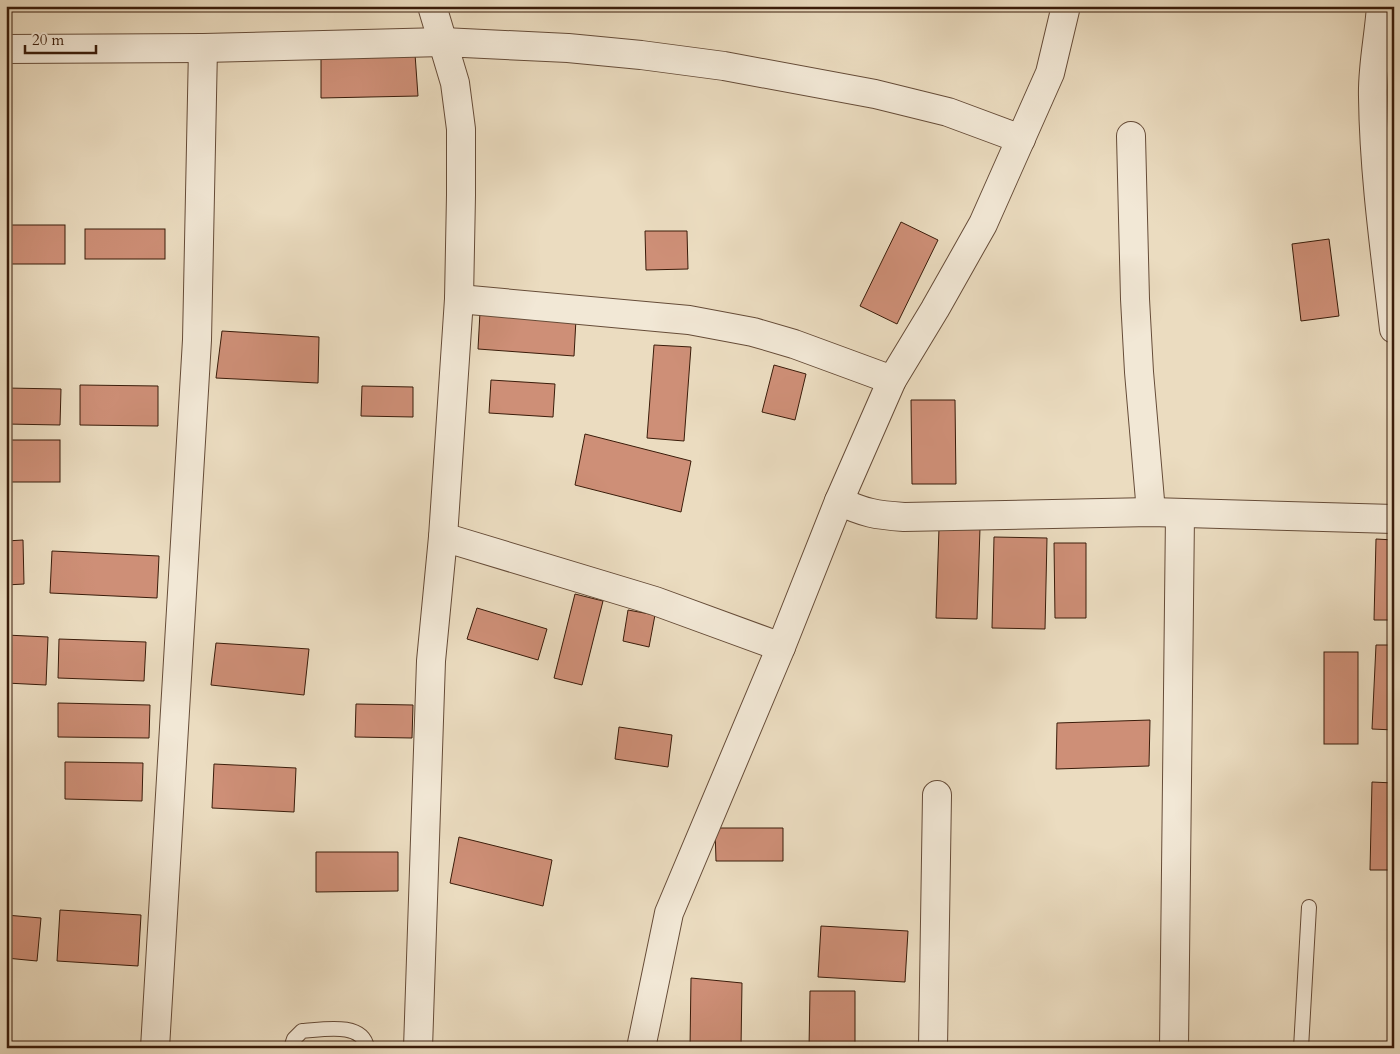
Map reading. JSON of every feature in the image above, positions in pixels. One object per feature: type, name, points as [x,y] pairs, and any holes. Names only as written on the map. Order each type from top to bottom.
[{"type":"street","points":[[418,1048],[431,661],[444,537],[459,299],[461,195],[461,129],[455,83],[432,6]]},
{"type":"street","points":[[641,1048],[669,913],[782,647],[839,501],[892,380],[983,224],[1050,73],[1066,6]]},
{"type":"street","points":[[1384,21],[1373,96],[1374,128],[1379,197],[1394,329]]},
{"type":"street","points":[[6,49],[203,48],[443,42],[568,48],[724,66],[875,94],[948,112],[1021,139]]},
{"type":"street","points":[[155,1048],[197,340],[203,48]]},
{"type":"street","points":[[1131,136],[1135,308],[1152,512]]},
{"type":"street","points":[[459,299],[689,320],[753,332],[794,344],[892,380]]},
{"type":"street","points":[[839,501],[858,510],[876,515],[904,517],[1152,512],[1394,519]]},
{"type":"street","points":[[1174,1048],[1180,514]]},
{"type":"street","points":[[444,537],[655,601],[782,647]]},
{"type":"street","points":[[933,1048],[937,795]]},
{"type":"lane","points":[[1301,1048],[1309,907]]},
{"type":"lane","points":[[291,1048],[294,1039],[302,1030],[350,1029],[361,1036],[367,1044],[367,1048]]},
{"type":"building","points":[[415,54],[418,96],[321,98],[321,56]]},
{"type":"building","points":[[901,222],[938,240],[897,324],[860,306]]},
{"type":"building","points":[[6,225],[65,225],[65,264],[6,264]]},
{"type":"building","points":[[85,229],[165,229],[165,259],[85,259]]},
{"type":"building","points":[[645,231],[687,231],[688,269],[646,270]]},
{"type":"building","points":[[1329,239],[1339,316],[1301,321],[1292,244]]},
{"type":"building","points":[[480,312],[576,319],[574,356],[478,349]]},
{"type":"building","points":[[222,331],[319,337],[318,383],[216,378]]},
{"type":"building","points":[[654,345],[691,347],[684,441],[647,438]]},
{"type":"building","points":[[774,365],[806,374],[795,420],[762,412]]},
{"type":"building","points":[[491,380],[555,384],[553,417],[489,413]]},
{"type":"building","points":[[80,385],[158,386],[158,426],[80,425]]},
{"type":"building","points":[[362,386],[413,387],[413,417],[361,416]]},
{"type":"building","points":[[6,388],[61,389],[60,425],[6,424]]},
{"type":"building","points":[[911,400],[955,400],[956,484],[912,484]]},
{"type":"building","points":[[585,434],[691,461],[681,512],[575,485]]},
{"type":"building","points":[[6,440],[60,440],[60,482],[6,482]]},
{"type":"building","points":[[939,528],[980,528],[977,619],[936,618]]},
{"type":"building","points":[[994,537],[1047,538],[1045,629],[992,628]]},
{"type":"building","points":[[1376,539],[1394,540],[1394,620],[1374,620]]},
{"type":"building","points":[[23,540],[24,584],[6,585],[6,541]]},
{"type":"building","points":[[1054,543],[1086,543],[1086,618],[1055,618]]},
{"type":"building","points":[[52,551],[159,556],[157,598],[50,593]]},
{"type":"building","points":[[575,594],[603,601],[582,685],[554,678]]},
{"type":"building","points":[[477,608],[547,629],[538,660],[467,639]]},
{"type":"building","points":[[628,610],[655,615],[649,647],[623,641]]},
{"type":"building","points":[[6,635],[48,637],[46,685],[6,683]]},
{"type":"building","points":[[59,639],[146,642],[144,681],[58,678]]},
{"type":"building","points":[[216,643],[309,649],[304,695],[211,685]]},
{"type":"building","points":[[1376,645],[1394,645],[1394,730],[1372,729]]},
{"type":"building","points":[[1324,652],[1358,652],[1358,744],[1324,744]]},
{"type":"building","points":[[58,703],[150,705],[149,738],[58,737]]},
{"type":"building","points":[[356,704],[413,705],[412,738],[355,737]]},
{"type":"building","points":[[1150,720],[1149,766],[1056,769],[1057,723]]},
{"type":"building","points":[[619,727],[672,735],[668,767],[615,759]]},
{"type":"building","points":[[65,762],[143,763],[142,801],[65,799]]},
{"type":"building","points":[[214,764],[296,768],[294,812],[212,808]]},
{"type":"building","points":[[1372,782],[1394,783],[1394,870],[1370,870]]},
{"type":"building","points":[[715,828],[783,828],[783,861],[716,861]]},
{"type":"building","points":[[459,837],[552,860],[543,906],[450,883]]},
{"type":"building","points":[[316,852],[398,852],[398,891],[316,892]]},
{"type":"building","points":[[60,910],[141,915],[138,966],[57,961]]},
{"type":"building","points":[[6,915],[41,918],[37,961],[6,958]]},
{"type":"building","points":[[821,926],[908,931],[905,982],[818,977]]},
{"type":"building","points":[[691,978],[742,983],[741,1048],[690,1048]]},
{"type":"building","points":[[810,991],[855,991],[855,1048],[809,1048]]}]
